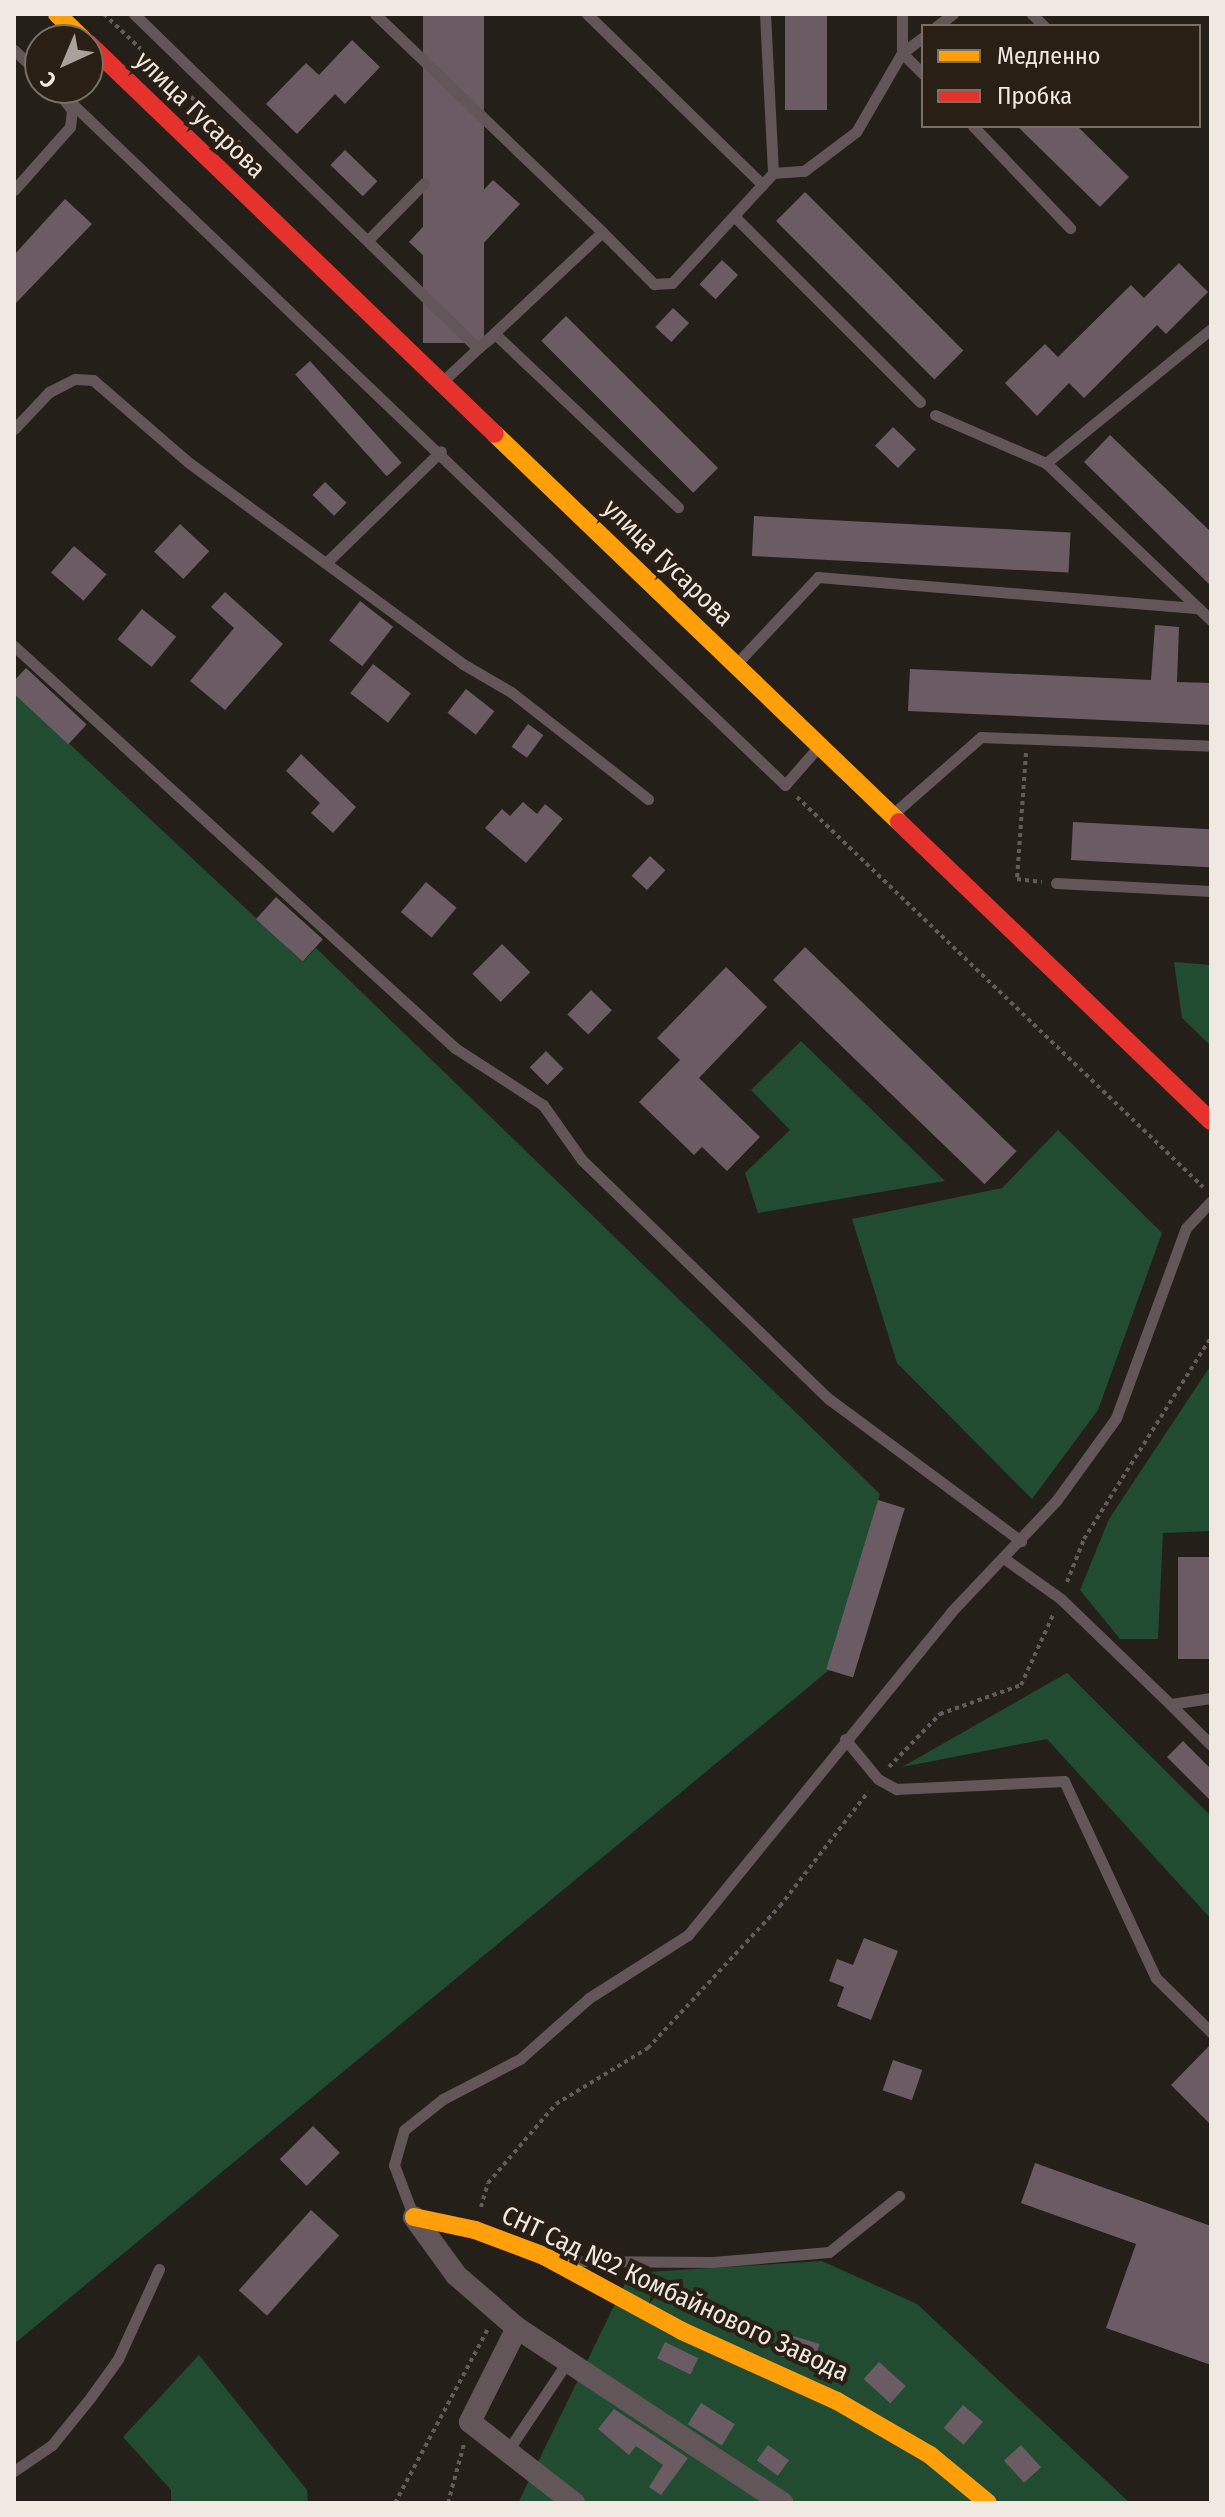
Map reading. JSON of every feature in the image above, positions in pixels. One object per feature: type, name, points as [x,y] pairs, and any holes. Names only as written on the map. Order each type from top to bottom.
[{"type":"street","name":"улица Гусарова","points":[[104,59],[1211,1121]]},
{"type":"street","name":"СНТ Сад №2 Комбайнового Завода","points":[[414,2217],[475,2230],[544,2256],[682,2331],[837,2401],[930,2455],[988,2503]]},
{"type":"street","points":[[414,2217],[456,2275],[496,2313],[782,2503]]},
{"type":"street","points":[[517,2328],[470,2422],[509,2449],[574,2503]]},
{"type":"lane","points":[[134,14],[370,238],[478,348]]},
{"type":"lane","points":[[375,14],[654,284],[672,283],[773,173],[765,14]]},
{"type":"lane","points":[[587,14],[763,185]]},
{"type":"lane","points":[[902,14],[902,53],[921,72]]},
{"type":"lane","points":[[773,173],[804,171],[856,132],[902,53],[921,39]]},
{"type":"lane","points":[[14,190],[70,127],[72,110],[68,104]]},
{"type":"lane","points":[[72,104],[441,451],[785,785],[819,746]]},
{"type":"lane","points":[[975,128],[1070,228]]},
{"type":"lane","points":[[370,238],[424,183]]},
{"type":"lane","points":[[734,216],[920,402]]},
{"type":"lane","points":[[441,383],[602,232]]},
{"type":"lane","points":[[1046,463],[1211,329]]},
{"type":"lane","points":[[495,334],[678,507]]},
{"type":"lane","points":[[14,429],[49,392],[75,379],[93,380],[188,462],[329,560],[648,799]]},
{"type":"lane","points":[[935,415],[1046,463],[1211,620]]},
{"type":"lane","points":[[329,560],[441,451]]},
{"type":"lane","points":[[736,664],[818,577],[1199,608]]},
{"type":"lane","points":[[14,646],[455,1048],[543,1105],[582,1160],[829,1399],[1021,1541]]},
{"type":"lane","points":[[891,816],[981,737],[1211,746]]},
{"type":"lane","points":[[1056,883],[1211,891]]},
{"type":"lane","points":[[414,2217],[394,2165],[404,2130],[443,2099],[520,2059],[589,1998],[688,1935],[733,1886],[845,1739],[951,1612],[1021,1541],[1116,1418],[1186,1228],[1211,1201]]},
{"type":"lane","points":[[1005,1559],[1061,1599],[1211,1745]]},
{"type":"lane","points":[[1170,1704],[1211,1698]]},
{"type":"lane","points":[[845,1739],[878,1779],[896,1789],[1064,1781],[1156,1978],[1211,2032]]},
{"type":"lane","points":[[544,2256],[586,2263],[713,2262],[829,2252],[899,2196]]},
{"type":"lane","points":[[14,2471],[52,2445],[118,2359],[159,2269]]},
{"type":"lane","points":[[509,2449],[568,2361]]},
{"type":"path","points":[[1027,739],[1017,879],[1056,883]]},
{"type":"path","points":[[785,785],[1211,1194]]},
{"type":"path","points":[[475,2230],[488,2183],[556,2104],[648,2048],[780,1906],[878,1779],[940,1714],[1021,1685],[1061,1599],[1084,1539],[1211,1337]]},
{"type":"path","points":[[395,2503],[496,2313]]},
{"type":"path","points":[[448,2503],[470,2422]]},
{"type":"path","points":[[140,2503],[156,2503]]},
{"type":"green space","points":[[14,692],[303,962],[316,948],[880,1494],[829,1670],[14,2344]]},
{"type":"green space","points":[[1174,962],[1211,965],[1211,1046],[1182,1018]]},
{"type":"green space","points":[[801,1041],[945,1181],[758,1213],[745,1173],[790,1130],[751,1090]]},
{"type":"green space","points":[[1058,1130],[1162,1233],[1098,1410],[1032,1499],[897,1363],[852,1219],[1002,1188]]},
{"type":"green space","points":[[1211,1365],[1211,1531],[1163,1533],[1158,1639],[1120,1639],[1080,1590],[1109,1519]]},
{"type":"green space","points":[[1067,1673],[1211,1816],[1211,1919],[1047,1739],[902,1767]]},
{"type":"green space","points":[[822,2261],[917,2304],[1130,2503],[518,2503],[630,2273]]},
{"type":"green space","points":[[199,2355],[307,2490],[308,2503],[171,2503],[171,2490],[123,2437]]},
{"type":"building","points":[[423,14],[484,14],[484,343],[423,343]]},
{"type":"building","points":[[785,14],[827,14],[827,110],[785,110]]},
{"type":"building","points":[[352,40],[380,67],[345,104],[335,94],[297,134],[266,104],[306,63],[319,75]]},
{"type":"building","points":[[1019,128],[1079,128],[1129,177],[1100,207]]},
{"type":"building","points":[[345,150],[377,181],[363,196],[330,165]]},
{"type":"building","points":[[493,180],[520,204],[482,245],[473,237],[440,271],[409,242],[443,205],[457,218]]},
{"type":"building","points":[[805,192],[963,350],[934,379],[776,221]]},
{"type":"building","points":[[65,199],[92,224],[14,305],[14,255]]},
{"type":"building","points":[[722,260],[738,275],[716,299],[699,284]]},
{"type":"building","points":[[1179,263],[1208,292],[1166,334],[1157,325],[1084,398],[1069,383],[1037,416],[1005,383],[1045,344],[1058,357],[1131,285],[1144,298]]},
{"type":"building","points":[[673,308],[689,323],[671,342],[655,327]]},
{"type":"building","points":[[566,316],[718,468],[693,493],[541,341]]},
{"type":"building","points":[[310,361],[402,463],[387,476],[295,374]]},
{"type":"building","points":[[893,427],[916,449],[898,468],[875,446]]},
{"type":"building","points":[[1110,435],[1211,532],[1211,586],[1084,462]]},
{"type":"building","points":[[325,482],[347,503],[334,516],[312,495]]},
{"type":"building","points":[[754,516],[1071,533],[1068,573],[752,556]]},
{"type":"building","points":[[180,524],[209,551],[183,579],[154,552]]},
{"type":"building","points":[[74,546],[106,574],[83,601],[51,572]]},
{"type":"building","points":[[225,592],[283,644],[225,710],[190,681],[234,628],[211,607]]},
{"type":"building","points":[[360,601],[393,627],[362,666],[329,640]]},
{"type":"building","points":[[142,609],[176,637],[152,667],[117,639]]},
{"type":"building","points":[[1155,625],[1179,627],[1177,682],[1211,683],[1211,725],[908,711],[910,669],[1151,680]]},
{"type":"building","points":[[373,664],[411,694],[388,723],[350,693]]},
{"type":"building","points":[[26,668],[87,725],[68,744],[14,694],[14,681]]},
{"type":"building","points":[[466,689],[494,711],[476,735],[448,713]]},
{"type":"building","points":[[528,724],[543,735],[527,758],[512,747]]},
{"type":"building","points":[[301,754],[356,807],[333,833],[311,813],[320,803],[286,771]]},
{"type":"building","points":[[523,802],[537,814],[545,804],[563,819],[526,863],[485,828],[502,809],[510,816]]},
{"type":"building","points":[[1073,822],[1211,829],[1209,867],[1071,860]]},
{"type":"building","points":[[650,856],[665,870],[647,890],[632,876]]},
{"type":"building","points":[[426,882],[457,908],[432,938],[401,912]]},
{"type":"building","points":[[276,897],[323,939],[303,961],[256,919]]},
{"type":"building","points":[[502,944],[530,972],[501,1002],[472,974]]},
{"type":"building","points":[[805,947],[1016,1151],[985,1184],[773,980]]},
{"type":"building","points":[[726,967],[767,1007],[699,1078],[760,1137],[727,1171],[702,1147],[694,1155],[639,1102],[680,1060],[657,1038]]},
{"type":"building","points":[[591,990],[612,1010],[588,1035],[567,1014]]},
{"type":"building","points":[[546,1051],[564,1069],[547,1085],[530,1067]]},
{"type":"building","points":[[878,1500],[905,1508],[853,1677],[826,1669]]},
{"type":"building","points":[[1178,1557],[1211,1557],[1211,1659],[1178,1659]]},
{"type":"building","points":[[1183,1741],[1211,1769],[1211,1801],[1167,1757]]},
{"type":"building","points":[[864,1938],[898,1951],[871,2020],[837,2006],[844,1987],[829,1981],[837,1959],[853,1965]]},
{"type":"building","points":[[1211,2044],[1211,2125],[1171,2085]]},
{"type":"building","points":[[893,2060],[922,2070],[912,2100],[883,2090]]},
{"type":"building","points":[[313,2126],[340,2153],[307,2186],[280,2159]]},
{"type":"building","points":[[1035,2163],[1211,2226],[1211,2365],[1106,2328],[1136,2244],[1021,2203]]},
{"type":"building","points":[[311,2210],[339,2235],[267,2316],[239,2290]]},
{"type":"building","points":[[787,2334],[820,2344],[813,2366],[780,2356]]},
{"type":"building","points":[[665,2342],[698,2358],[690,2374],[657,2358]]},
{"type":"building","points":[[879,2362],[906,2386],[890,2403],[864,2379]]},
{"type":"building","points":[[701,2403],[735,2424],[722,2445],[688,2424]]},
{"type":"building","points":[[963,2405],[983,2422],[964,2445],[944,2428]]},
{"type":"building","points":[[614,2409],[688,2458],[661,2495],[649,2487],[663,2465],[636,2446],[629,2455],[598,2429]]},
{"type":"building","points":[[768,2445],[789,2460],[778,2476],[757,2460]]},
{"type":"building","points":[[1021,2445],[1041,2467],[1024,2483],[1004,2460]]},
{"type":"traffic: slow","points":[[57,14],[67,24]]},
{"type":"traffic: slow","points":[[495,434],[899,822]]},
{"type":"traffic: slow","points":[[414,2217],[475,2230],[544,2256],[682,2331],[837,2401],[930,2455],[988,2503]]},
{"type":"traffic: jam","points":[[104,58],[495,434]]},
{"type":"traffic: jam","points":[[899,822],[1211,1121]]}]
